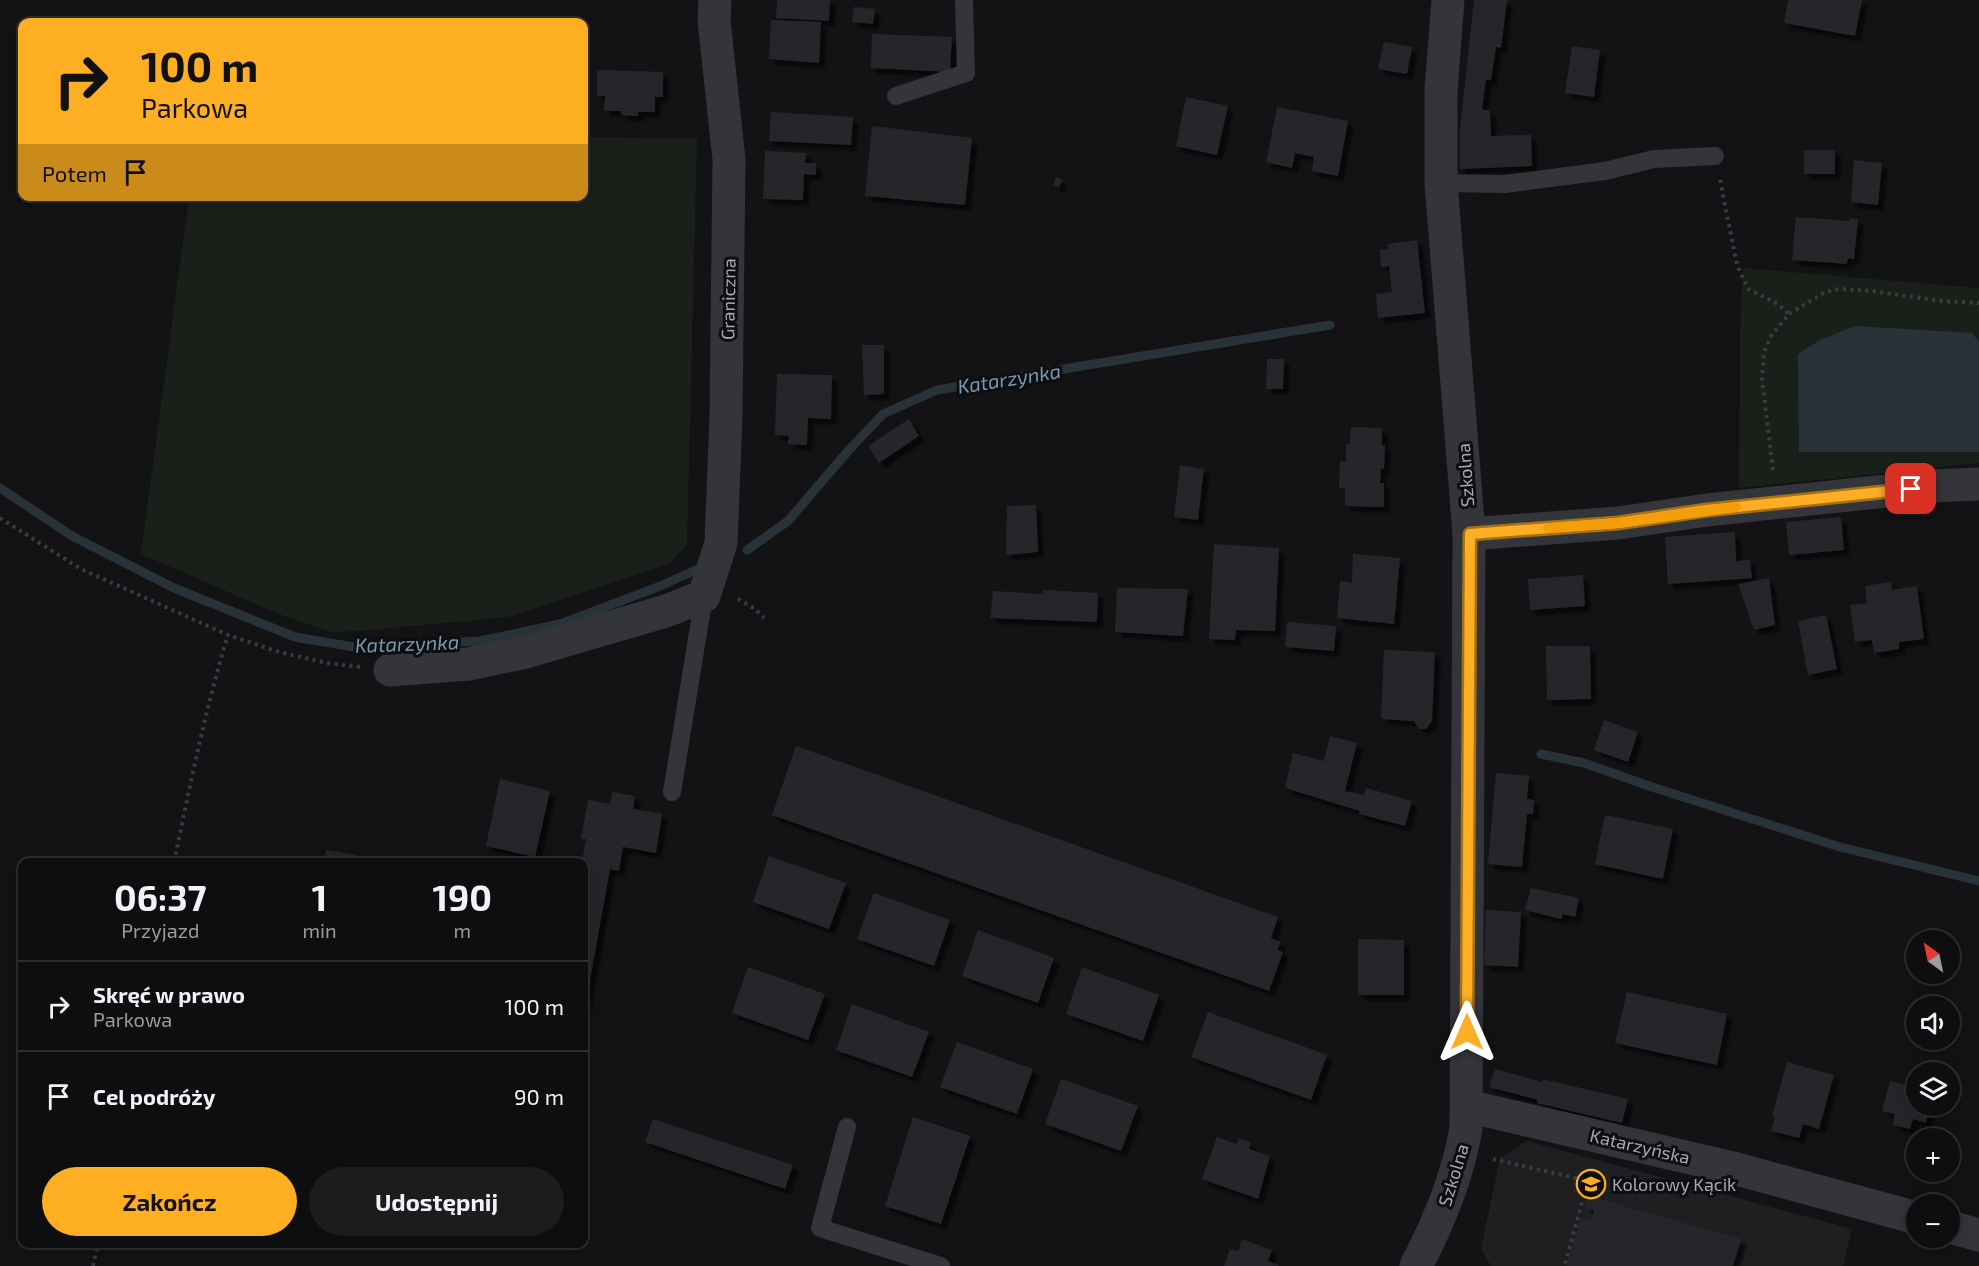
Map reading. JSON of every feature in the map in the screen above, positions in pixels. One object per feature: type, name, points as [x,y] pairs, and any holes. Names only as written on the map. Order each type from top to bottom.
[{"type":"street","name":"Graniczna","points":[[704,596],[721,543],[726,416],[729,159],[714,21],[715,0]]},
{"type":"street","name":"Szkolna","points":[[1416,1266],[1440,1218],[1456,1172],[1466,1128],[1467,1106],[1470,534],[1441,183],[1441,90],[1448,0]]},
{"type":"street","points":[[1470,534],[1618,523],[1707,510],[1934,486],[1979,484]]},
{"type":"street","points":[[390,670],[469,664],[526,652],[666,611],[704,596]]},
{"type":"street","name":"Katarzyńska","points":[[1467,1106],[1733,1168],[1906,1215]]},
{"type":"street","points":[[1960,1230],[1979,1235]]},
{"type":"lane","points":[[896,96],[966,73],[964,0]]},
{"type":"lane","points":[[1441,183],[1505,184],[1605,171],[1654,159],[1715,156]]},
{"type":"lane","points":[[672,792],[704,596]]},
{"type":"lane","points":[[847,1127],[820,1228],[941,1266]]},
{"type":"path","points":[[1715,156],[1737,265],[1748,289],[1778,304],[1789,314]]},
{"type":"path","points":[[1777,503],[1762,379],[1764,352],[1771,336],[1789,314],[1825,292],[1839,289],[1979,303]]},
{"type":"path","points":[[0,518],[81,569],[228,635],[279,652],[327,663],[390,670]]},
{"type":"path","points":[[175,858],[215,678],[228,635]]},
{"type":"path","points":[[1490,1158],[1588,1181],[1565,1264]]},
{"type":"path","points":[[93,1266],[97,1248]]},
{"type":"shaded area","points":[[588,137],[697,139],[687,544],[670,563],[508,617],[330,632],[279,614],[141,554],[188,201],[588,201]]},
{"type":"shaded area","points":[[1743,268],[1979,288],[1979,463],[1739,488],[1740,332]]},
{"type":"shaded area","points":[[1855,326],[1972,333],[1979,342],[1979,452],[1799,452],[1798,354],[1820,340]]},
{"type":"shaded area","name":"Kolorowy Kącik","points":[[1527,1141],[1852,1229],[1843,1266],[1491,1266],[1481,1249],[1500,1158]]},
{"type":"building","points":[[777,0],[830,0],[829,21],[776,18]]},
{"type":"building","points":[[1474,0],[1507,0],[1501,48],[1496,47],[1491,80],[1486,80],[1482,109],[1490,111],[1491,136],[1531,135],[1532,166],[1460,169],[1460,129]]},
{"type":"building","points":[[1788,0],[1862,0],[1855,36],[1784,23]]},
{"type":"building","points":[[854,7],[875,9],[873,24],[852,22]]},
{"type":"building","points":[[771,20],[821,22],[819,63],[769,59]]},
{"type":"building","points":[[872,34],[952,37],[950,72],[871,68]]},
{"type":"building","points":[[1384,42],[1412,47],[1407,74],[1378,69]]},
{"type":"building","points":[[1572,46],[1600,50],[1594,97],[1565,93]]},
{"type":"building","points":[[597,70],[663,72],[663,97],[655,97],[655,112],[638,112],[638,116],[621,115],[621,111],[604,111],[605,96],[597,96]]},
{"type":"building","points":[[1186,97],[1228,106],[1217,155],[1176,146]]},
{"type":"building","points":[[1277,107],[1348,121],[1338,176],[1312,171],[1314,157],[1295,153],[1292,168],[1266,162]]},
{"type":"building","points":[[771,112],[853,117],[851,145],[769,141]]},
{"type":"building","points":[[872,126],[972,138],[965,205],[865,196]]},
{"type":"building","points":[[1804,150],[1835,150],[1835,174],[1804,174]]},
{"type":"building","points":[[765,151],[806,153],[805,163],[816,163],[816,175],[804,174],[803,200],[763,199]]},
{"type":"building","points":[[1854,160],[1882,163],[1878,205],[1851,202]]},
{"type":"building","points":[[1056,177],[1062,180],[1059,187],[1053,185]]},
{"type":"building","points":[[1796,217],[1849,221],[1849,218],[1858,219],[1854,259],[1848,258],[1847,264],[1792,260]]},
{"type":"building","points":[[1417,240],[1425,313],[1378,318],[1376,294],[1392,292],[1389,266],[1381,267],[1380,250],[1388,249],[1387,244]]},
{"type":"building","points":[[862,345],[884,345],[884,394],[864,395]]},
{"type":"building","points":[[1267,359],[1284,359],[1283,389],[1266,389]]},
{"type":"building","points":[[777,374],[832,375],[831,419],[808,418],[807,445],[788,444],[789,436],[775,435]]},
{"type":"building","points":[[909,419],[919,436],[879,463],[868,446]]},
{"type":"building","points":[[1351,427],[1382,428],[1382,445],[1385,445],[1384,469],[1381,468],[1380,483],[1384,483],[1384,507],[1345,506],[1345,488],[1339,488],[1340,461],[1346,462],[1346,444],[1350,444]]},
{"type":"building","points":[[1180,465],[1204,469],[1198,520],[1174,517]]},
{"type":"building","points":[[1036,505],[1038,552],[1006,555],[1007,506]]},
{"type":"building","points":[[1841,517],[1844,550],[1789,555],[1786,522]]},
{"type":"building","points":[[1735,532],[1736,561],[1750,560],[1752,578],[1668,584],[1665,537]]},
{"type":"building","points":[[1214,544],[1279,548],[1275,631],[1236,630],[1235,640],[1209,639]]},
{"type":"building","points":[[1353,554],[1400,558],[1394,624],[1337,618],[1340,581],[1352,583]]},
{"type":"building","points":[[1583,575],[1585,606],[1530,610],[1528,579]]},
{"type":"building","points":[[1769,578],[1775,625],[1754,630],[1738,584]]},
{"type":"building","points":[[1891,582],[1892,590],[1917,586],[1924,639],[1899,642],[1899,649],[1874,653],[1872,640],[1855,642],[1850,605],[1867,603],[1865,586]]},
{"type":"building","points":[[1117,588],[1188,589],[1183,636],[1115,632]]},
{"type":"building","points":[[1043,590],[1098,593],[1097,622],[990,618],[993,591],[1043,594]]},
{"type":"building","points":[[1826,615],[1837,669],[1808,675],[1798,621]]},
{"type":"building","points":[[1287,622],[1336,626],[1334,651],[1285,647]]},
{"type":"building","points":[[1546,646],[1590,646],[1591,699],[1547,700]]},
{"type":"building","points":[[1384,650],[1435,652],[1432,721],[1426,729],[1419,729],[1414,721],[1381,719]]},
{"type":"building","points":[[1604,720],[1638,732],[1628,762],[1594,750]]},
{"type":"building","points":[[1330,736],[1357,743],[1345,791],[1364,795],[1366,788],[1412,801],[1405,826],[1359,814],[1360,811],[1285,788],[1293,753],[1324,761]]},
{"type":"building","points":[[796,746],[1278,917],[1271,938],[1281,942],[1277,950],[1283,952],[1269,991],[772,815]]},
{"type":"building","points":[[1496,773],[1529,776],[1527,799],[1534,800],[1533,814],[1527,814],[1522,867],[1488,864]]},
{"type":"building","points":[[500,779],[550,791],[535,857],[486,846]]},
{"type":"building","points":[[612,792],[635,796],[633,809],[662,814],[656,853],[623,847],[619,871],[610,869],[588,991],[588,858],[583,858],[586,839],[581,839],[588,800],[610,804]]},
{"type":"building","points":[[1605,815],[1673,829],[1663,879],[1595,864]]},
{"type":"building","points":[[326,850],[356,855],[355,858],[324,858]]},
{"type":"building","points":[[769,856],[846,883],[829,929],[753,902]]},
{"type":"building","points":[[1531,888],[1579,898],[1575,917],[1563,914],[1561,919],[1525,910]]},
{"type":"building","points":[[874,893],[950,920],[934,966],[857,939]]},
{"type":"building","points":[[1486,910],[1521,912],[1518,967],[1484,965]]},
{"type":"building","points":[[978,930],[1054,958],[1038,1003],[962,976]]},
{"type":"building","points":[[1358,939],[1404,940],[1404,995],[1358,995]]},
{"type":"building","points":[[748,967],[825,994],[808,1040],[732,1013]]},
{"type":"building","points":[[1082,967],[1159,995],[1143,1041],[1066,1014]]},
{"type":"building","points":[[1627,992],[1727,1014],[1717,1065],[1615,1043]]},
{"type":"building","points":[[852,1004],[929,1032],[912,1077],[836,1050]]},
{"type":"building","points":[[1208,1012],[1327,1055],[1311,1100],[1191,1057]]},
{"type":"building","points":[[957,1042],[1033,1069],[1017,1114],[940,1087]]},
{"type":"building","points":[[1787,1062],[1834,1075],[1819,1129],[1803,1124],[1799,1138],[1771,1131],[1775,1117],[1772,1116]]},
{"type":"building","points":[[1495,1069],[1542,1082],[1542,1079],[1628,1099],[1622,1123],[1537,1103],[1538,1100],[1489,1087]]},
{"type":"building","points":[[1061,1079],[1138,1106],[1121,1151],[1045,1124]]},
{"type":"building","points":[[1890,1081],[1906,1085],[1906,1116],[1928,1116],[1926,1123],[1913,1119],[1910,1128],[1906,1128],[1893,1125],[1895,1114],[1882,1111]]},
{"type":"building","points":[[913,1117],[970,1136],[941,1224],[885,1206]]},
{"type":"building","points":[[653,1119],[793,1165],[785,1189],[645,1142]]},
{"type":"building","points":[[1217,1137],[1237,1144],[1239,1138],[1251,1143],[1249,1149],[1270,1156],[1258,1199],[1202,1179]]},
{"type":"building","points":[[1588,1196],[1741,1239],[1733,1266],[1567,1266],[1581,1218],[1591,1221],[1594,1210],[1585,1207]]},
{"type":"building","points":[[1242,1239],[1272,1250],[1268,1261],[1280,1266],[1224,1266],[1230,1249],[1238,1251]]},
{"type":"waterway","name":"Katarzynka","points":[[747,550],[788,521],[883,414],[937,390],[1330,325]]},
{"type":"waterway","name":"Katarzynka","points":[[0,488],[72,536],[174,588],[295,637],[354,647],[480,641],[560,624],[696,570]]},
{"type":"waterway","points":[[1541,754],[1584,763],[1840,847],[1979,881]]},
{"type":"slow traffic","points":[[1548,528],[1618,523],[1736,507]]},
{"type":"place","name":"Kolorowy Kącik","points":[[1591,1184]]},
{"type":"route","points":[[1467,1032],[1470,534],[1618,523],[1707,510],[1911,489]]}]
